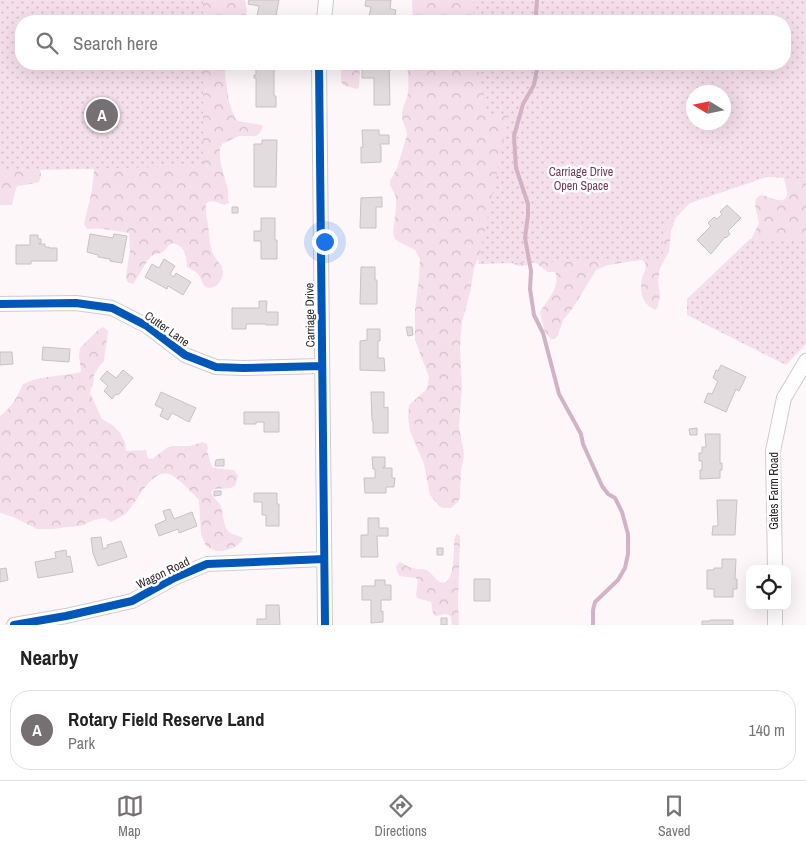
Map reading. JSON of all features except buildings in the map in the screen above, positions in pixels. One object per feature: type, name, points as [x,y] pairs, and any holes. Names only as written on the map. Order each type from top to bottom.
[{"type":"street","points":[[325,15],[326,0]]},
{"type":"street","name":"Carriage Drive","points":[[319,70],[325,625]]},
{"type":"street","name":"Cutter Lane","points":[[0,304],[76,303],[112,308],[147,326],[185,355],[216,367],[322,366]]},
{"type":"street","name":"Gates Farm Road","points":[[774,565],[773,451],[784,398],[806,361]]},
{"type":"street","name":"Wagon Road","points":[[14,625],[66,620],[132,601],[174,578],[207,564],[324,559]]},
{"type":"street","points":[[775,610],[775,625]]},
{"type":"green space","points":[[0,0],[245,0],[246,15],[15,15],[15,70],[225,70],[229,102],[235,118],[238,121],[262,125],[263,127],[256,136],[239,136],[222,144],[220,149],[220,160],[227,185],[229,203],[224,205],[211,201],[206,204],[211,247],[215,257],[222,266],[223,274],[217,285],[212,288],[204,286],[199,275],[187,267],[186,256],[181,247],[173,243],[163,252],[150,258],[133,284],[128,282],[126,276],[130,250],[129,233],[103,229],[87,229],[84,224],[92,190],[93,168],[40,169],[39,182],[18,186],[12,205],[0,205]]},
{"type":"green space","points":[[0,0],[203,0],[203,15],[15,15],[15,70],[203,70],[203,166],[0,171]]},
{"type":"green space","points":[[412,0],[546,0],[547,15],[413,15]]},
{"type":"green space","name":"Carriage Drive Open Space","points":[[473,0],[806,0],[806,179],[767,177],[690,203],[663,231],[663,259],[478,264],[509,115],[488,115],[478,70],[791,70],[791,15],[473,15]]},
{"type":"green space","points":[[806,0],[791,55],[791,15]]},
{"type":"green space","points":[[341,70],[360,70],[359,87],[357,89],[343,85]]},
{"type":"green space","name":"Carriage Drive Open Space","points":[[407,70],[787,70],[676,207],[669,252],[660,268],[658,281],[660,295],[656,310],[647,305],[641,293],[645,262],[641,260],[608,265],[596,270],[573,308],[563,320],[558,335],[555,339],[551,339],[545,332],[540,313],[555,287],[555,272],[548,272],[533,262],[519,266],[506,261],[477,260],[462,322],[460,347],[462,387],[459,426],[464,454],[460,498],[451,508],[439,506],[430,495],[424,464],[410,431],[408,417],[409,405],[427,389],[429,377],[415,340],[415,310],[420,259],[415,250],[395,239],[393,234],[396,197],[390,181],[397,168],[407,135],[402,116],[408,92]]},
{"type":"green space","points":[[806,159],[806,343],[797,353],[747,248],[759,223],[755,205],[756,199],[762,195],[776,200],[784,200],[787,194],[784,178]]},
{"type":"green space","points":[[750,239],[806,239],[806,344],[786,365],[687,315],[687,299]]},
{"type":"green space","points":[[103,327],[108,331],[104,361],[94,375],[90,393],[102,419],[120,433],[125,442],[126,451],[146,450],[148,458],[152,459],[168,447],[190,446],[203,442],[207,444],[207,452],[213,468],[234,470],[238,476],[235,486],[214,489],[211,492],[221,506],[228,531],[243,538],[236,546],[218,551],[206,546],[201,534],[199,500],[181,482],[169,474],[162,474],[156,477],[125,514],[111,522],[105,518],[94,520],[81,526],[37,529],[0,513],[0,416],[14,402],[23,384],[37,379],[81,372],[80,348]]},
{"type":"green space","points":[[457,534],[460,536],[459,625],[452,625],[449,615],[436,616],[433,613],[431,602],[417,598],[418,580],[416,578],[400,576],[396,567],[400,562],[406,566],[423,569],[430,572],[438,581],[445,583],[449,580],[453,567],[454,540]]},
{"type":"waterway","points":[[536,15],[537,0]]},
{"type":"waterway","points":[[537,70],[534,85],[523,104],[514,136],[516,168],[528,204],[525,238],[531,271],[530,289],[534,315],[543,333],[559,394],[581,434],[583,444],[602,486],[608,494],[615,498],[622,512],[628,534],[628,554],[625,568],[618,580],[595,602],[593,625]]},
{"type":"cycle path","points":[[319,70],[325,625]]},
{"type":"cycle path","points":[[0,304],[76,303],[112,308],[147,326],[185,355],[216,367],[322,366]]},
{"type":"cycle path","points":[[14,625],[66,616],[132,601],[174,578],[207,564],[324,559]]},
{"type":"place","name":"Rotary Field Reserve Land","points":[[102,115]]}]
